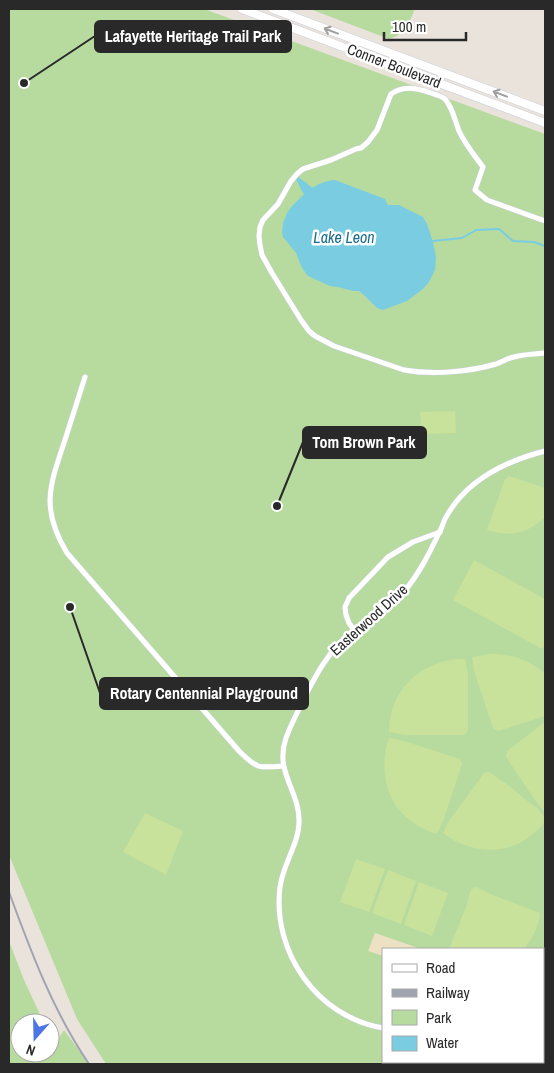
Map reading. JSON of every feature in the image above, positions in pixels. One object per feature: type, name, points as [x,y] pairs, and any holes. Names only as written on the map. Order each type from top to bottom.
[{"type":"main road","name":"Conner Boulevard","points":[[242,9],[545,123]]},
{"type":"main road","name":"Conner Boulevard","points":[[273,9],[545,111]]},
{"type":"main road","points":[[524,115],[527,104]]},
{"type":"street","points":[[545,221],[487,200],[475,190],[483,167],[460,132],[450,106],[444,98],[415,88],[403,88],[391,94],[377,130],[361,148],[303,169],[297,174],[278,204],[263,220],[260,227],[260,245],[262,255],[301,320],[316,336],[334,346],[411,371],[461,371],[497,363],[516,356],[545,353]]},
{"type":"street","points":[[85,377],[52,479],[51,514],[58,536],[67,553],[244,756],[259,767],[283,766]]},
{"type":"street","name":"Easterwood Drive","points":[[382,1028],[364,1024],[333,1008],[305,981],[287,947],[280,917],[280,886],[284,868],[296,838],[299,817],[283,766],[286,740],[306,695],[331,652],[354,630],[402,594],[420,570],[445,519],[465,493],[492,471],[510,462],[545,451]]},
{"type":"street","points":[[354,630],[346,615],[345,607],[349,598],[388,557],[413,542],[440,532]]},
{"type":"green space","points":[[9,9],[204,9],[545,134],[545,961],[544,948],[382,948],[382,1063],[431,1064],[106,1064],[77,1019],[9,855]]},
{"type":"green space","points":[[310,9],[415,9],[403,31],[389,39]]},
{"type":"green space","points":[[455,411],[456,433],[421,434],[420,412]]},
{"type":"green space","points":[[509,476],[545,488],[545,517],[532,527],[511,534],[487,530],[505,479]]},
{"type":"green space","points":[[474,560],[545,599],[545,644],[542,649],[453,600]]},
{"type":"green space","points":[[489,654],[519,658],[545,674],[545,716],[498,731],[493,728],[474,671],[472,657]]},
{"type":"green space","points":[[456,659],[465,659],[468,674],[468,731],[464,735],[406,735],[389,732],[394,704],[408,682],[429,667]]},
{"type":"green space","points":[[545,722],[545,812],[506,757],[507,751]]},
{"type":"green space","points":[[389,738],[460,759],[462,764],[444,819],[437,834],[409,820],[391,797],[386,784],[384,769]]},
{"type":"green space","points":[[485,772],[489,772],[512,788],[545,817],[539,829],[525,840],[513,846],[502,849],[477,849],[454,840],[443,833],[448,822]]},
{"type":"green space","points":[[145,813],[183,831],[166,875],[123,852]]},
{"type":"green space","points":[[356,859],[385,869],[369,912],[340,902]]},
{"type":"green space","points":[[388,870],[416,881],[401,924],[372,913]]},
{"type":"green space","points":[[419,882],[448,893],[432,936],[404,925]]},
{"type":"green space","points":[[476,887],[540,913],[535,932],[525,948],[449,948],[471,889]]},
{"type":"green space","points":[[9,941],[39,1013],[10,1013],[10,1063],[60,1063],[60,1036],[64,1030],[89,1064],[9,1064]]},
{"type":"sand","points":[[375,933],[418,948],[382,948],[382,956],[368,951]]},
{"type":"water","name":"Lake Leon","points":[[294,173],[312,188],[326,181],[335,180],[385,199],[388,205],[399,205],[423,217],[433,242],[436,257],[435,270],[429,282],[407,301],[383,310],[377,308],[359,291],[330,286],[308,276],[301,266],[296,253],[282,233],[287,213],[304,194]]},
{"type":"waterway","points":[[433,241],[462,238],[476,230],[499,229],[513,241],[534,242],[545,246]]},
{"type":"railway","points":[[9,892],[34,959],[64,1023],[89,1064]]},
{"type":"place","name":"Lafayette Heritage Trail Park","points":[[24,83]]},
{"type":"place","name":"Tom Brown Park","points":[[277,506]]},
{"type":"place","name":"Rotary Centennial Playground","points":[[70,607]]}]
